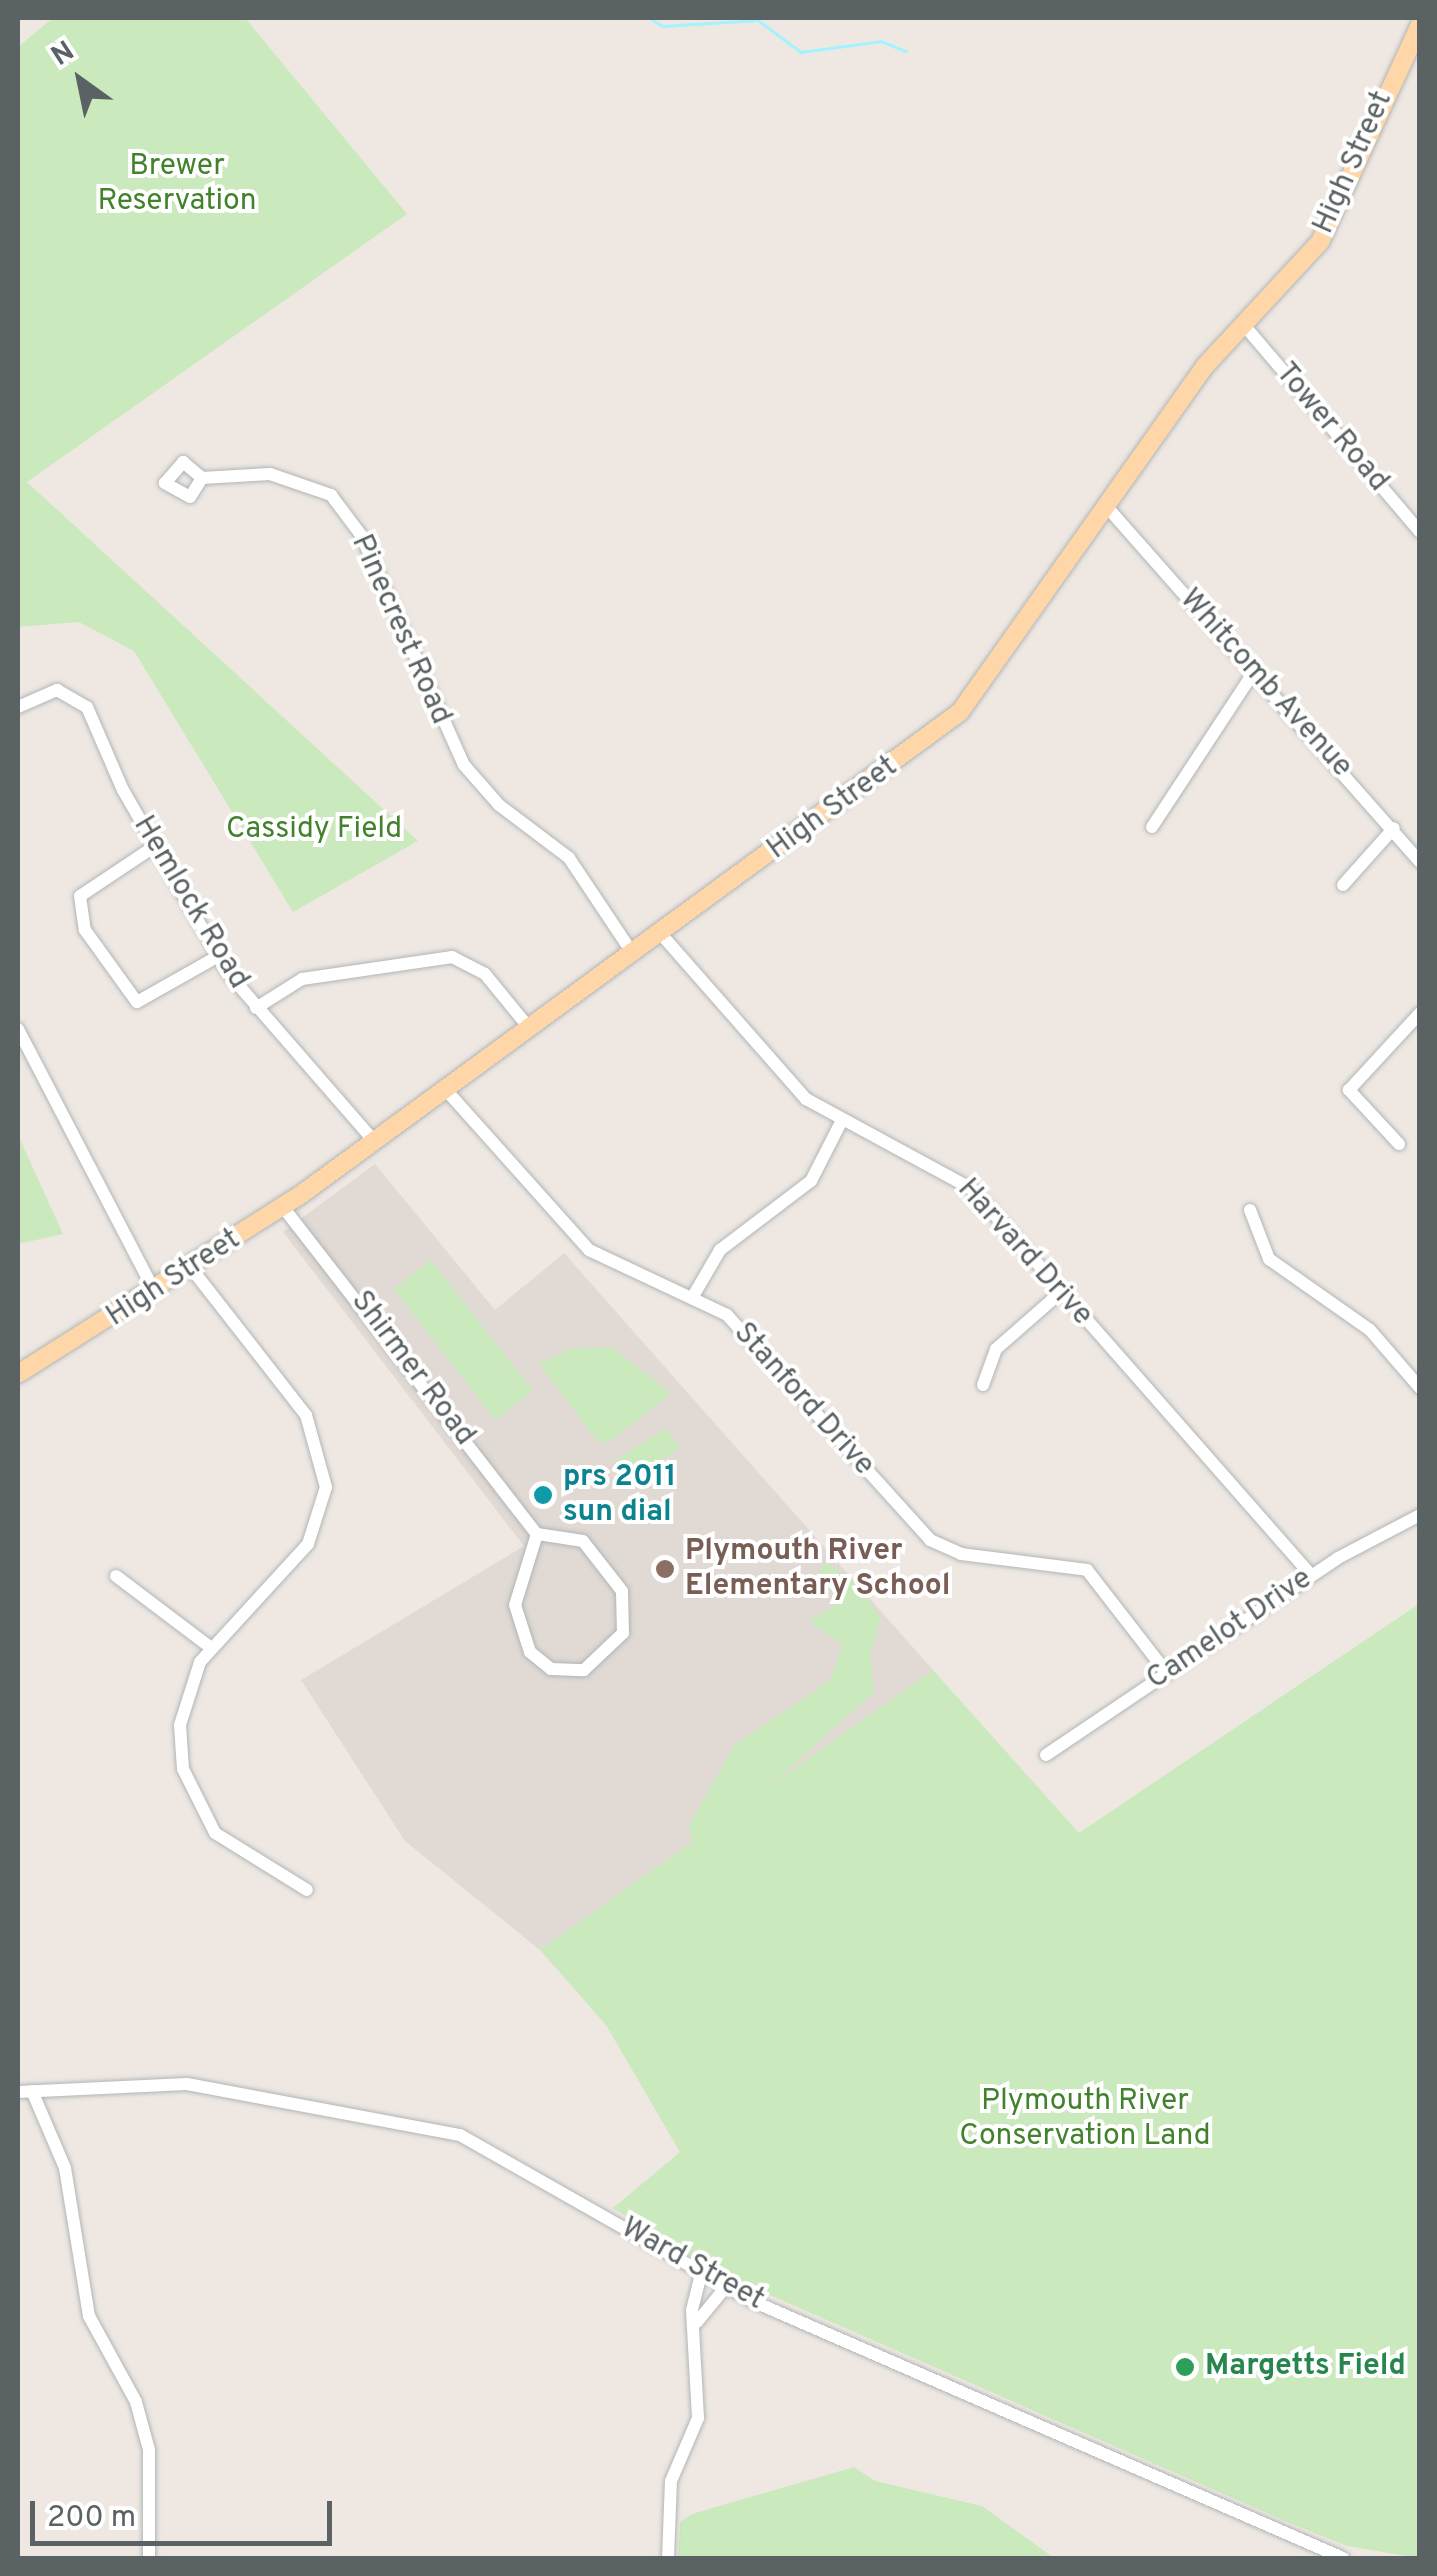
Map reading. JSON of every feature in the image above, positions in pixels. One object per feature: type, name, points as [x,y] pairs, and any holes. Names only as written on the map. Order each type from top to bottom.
[{"type":"main road","name":"High Street","points":[[18,1374],[155,1292],[283,1207],[960,712],[1243,324],[1332,221],[1420,24]]},
{"type":"street","name":"Tower Road","points":[[1243,324],[1420,532]]},
{"type":"street","name":"Pinecrest Road","points":[[202,478],[270,474],[331,495],[361,535],[464,764],[499,805],[569,858],[633,954]]},
{"type":"street","name":"Whitcomb Avenue","points":[[1107,507],[1420,862]]},
{"type":"street","points":[[1152,827],[1254,672]]},
{"type":"street","name":"Hemlock Road","points":[[18,707],[57,690],[87,706],[155,846],[217,956],[256,1008],[374,1141]]},
{"type":"street","points":[[1343,885],[1394,828]]},
{"type":"street","points":[[155,846],[80,896],[94,945],[136,1002],[217,956]]},
{"type":"street","name":"Harvard Drive","points":[[661,934],[788,1081],[841,1122],[958,1177],[1311,1575]]},
{"type":"street","points":[[256,1008],[302,978],[452,957],[485,974],[530,1028]]},
{"type":"street","points":[[1399,1144],[1350,1090],[1420,1014]]},
{"type":"street","points":[[18,1028],[155,1292]]},
{"type":"street","name":"Stanford Drive","points":[[446,1090],[588,1250],[692,1298],[739,1326],[930,1540],[961,1554],[1087,1570],[1167,1673]]},
{"type":"street","points":[[692,1298],[720,1250],[812,1182],[841,1122]]},
{"type":"street","name":"Shirmer Road","points":[[283,1207],[537,1534]]},
{"type":"street","points":[[1250,1210],[1268,1260],[1370,1330],[1420,1388]]},
{"type":"street","points":[[192,1268],[306,1415],[326,1476],[308,1544],[210,1647],[180,1725],[190,1790],[230,1847],[308,1890]]},
{"type":"street","points":[[983,1384],[996,1349],[1060,1293]]},
{"type":"street","name":"Camelot Drive","points":[[1046,1754],[1311,1575],[1420,1515]]},
{"type":"street","points":[[537,1534],[583,1541],[622,1591],[623,1633],[584,1670],[551,1669],[520,1636],[515,1605],[537,1534]]},
{"type":"street","points":[[116,1576],[210,1647]]},
{"type":"street","name":"Ward Street","points":[[25,2091],[188,2084],[416,2122],[486,2147],[726,2288],[1343,2558]]},
{"type":"street","points":[[25,2091],[65,2168],[90,2316],[136,2402],[149,2450],[149,2558]]},
{"type":"street","points":[[668,2558],[671,2481],[698,2418],[701,2274]]},
{"type":"street","points":[[697,2322],[726,2288]]},
{"type":"shaded area","name":"Plymouth River Elementary School","points":[[375,1164],[495,1310],[564,1253],[933,1670],[540,1950],[405,1841],[301,1680],[524,1546],[283,1232]]},
{"type":"green space","name":"Brewer Reservation","points":[[53,18],[245,18],[407,214],[27,482],[418,841],[293,912],[134,651],[79,622],[18,627],[18,47]]},
{"type":"green space","points":[[18,1135],[63,1234],[18,1244]]},
{"type":"green space","points":[[431,1260],[533,1391],[495,1420],[394,1289]]},
{"type":"green space","points":[[612,1347],[671,1393],[610,1442],[598,1442],[539,1364],[572,1348]]},
{"type":"green space","points":[[667,1428],[680,1448],[627,1481],[614,1461]]},
{"type":"green space","name":"Plymouth River Conservation Land","points":[[826,1562],[857,1583],[881,1618],[870,1656],[874,1692],[771,1785],[933,1670],[1079,1833],[1419,1604],[1419,2558],[1347,2546],[1285,2521],[711,2269],[613,2208],[680,2152],[606,2025],[540,1950],[692,1842],[689,1826],[734,1745],[829,1681],[843,1645],[809,1621],[838,1603],[819,1572]]},
{"type":"green space","points":[[854,2467],[875,2481],[982,2506],[1054,2558],[678,2558],[680,2522],[692,2514]]},
{"type":"waterway","points":[[650,18],[663,26],[758,20],[801,52],[881,41],[906,51]]},
{"type":"place","name":"prs 2011 sun dial","points":[[543,1495]]},
{"type":"place","name":"Plymouth River Elementary School","points":[[665,1569]]},
{"type":"place","name":"Margetts Field","points":[[1185,2367]]},
{"type":"park label","name":"Cassidy Field","points":[[314,830]]}]
